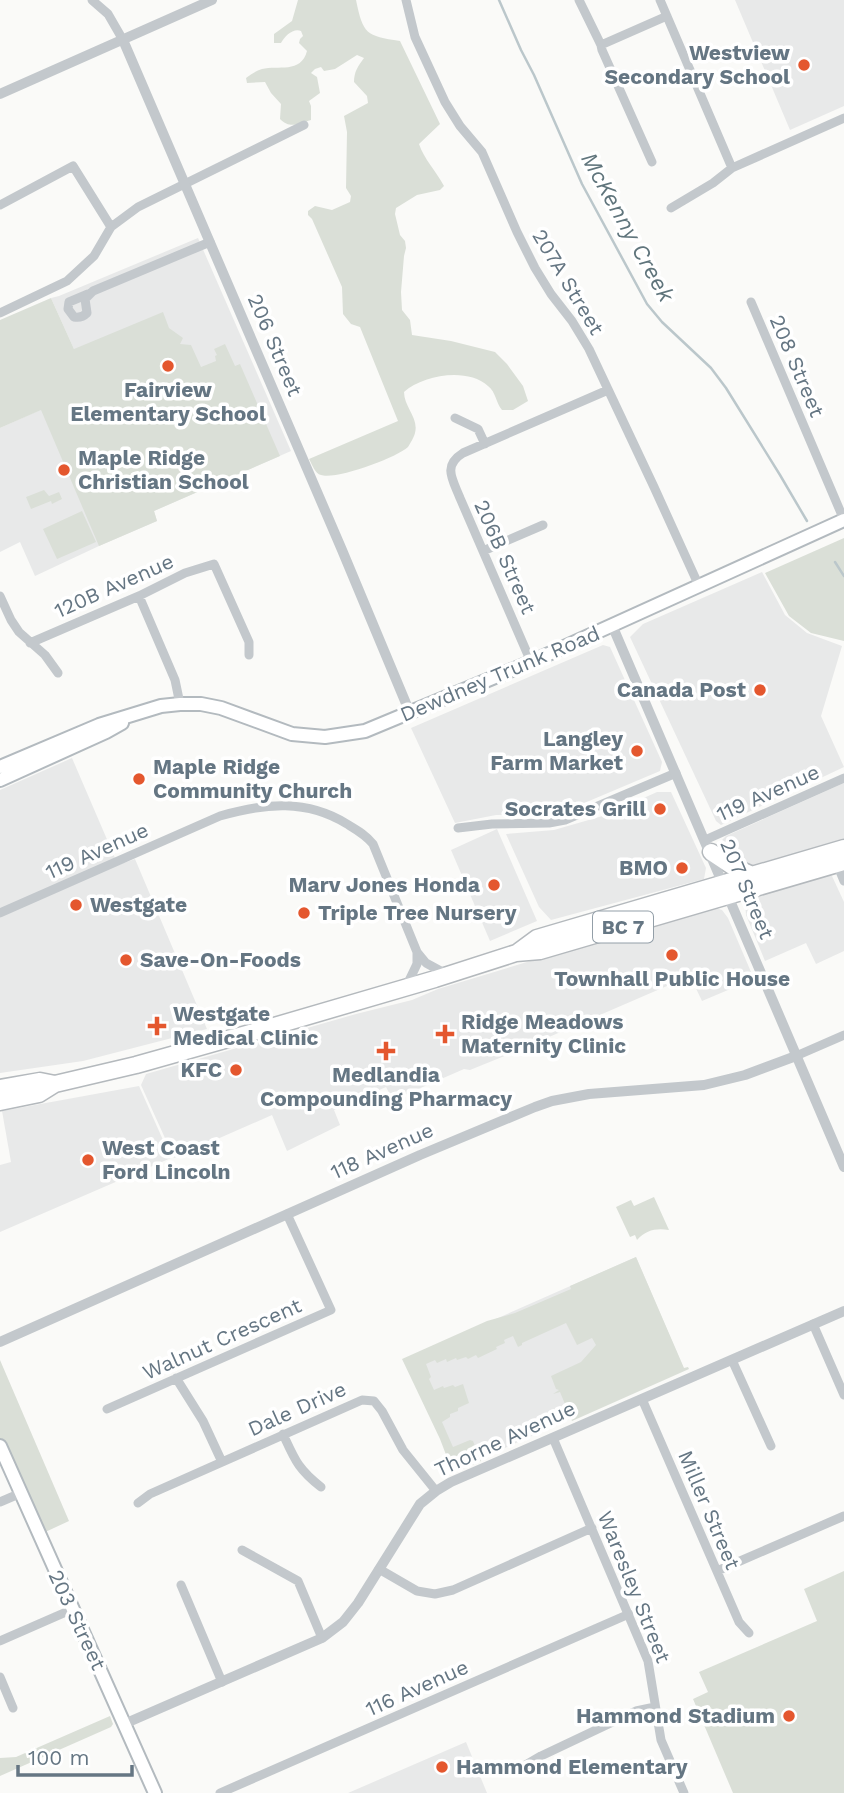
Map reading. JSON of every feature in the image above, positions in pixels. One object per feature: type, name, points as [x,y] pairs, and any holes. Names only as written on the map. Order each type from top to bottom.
[{"type":"highway","points":[[708,846],[732,866],[750,874]]},
{"type":"highway","name":"BC 7","points":[[726,889],[750,874],[844,848]]},
{"type":"highway","name":"BC 7","points":[[0,1102],[39,1094],[55,1084],[136,1065],[406,988],[516,953],[540,951],[726,889],[841,863]]},
{"type":"highway","name":"BC 7","points":[[0,1088],[40,1081],[55,1084]]},
{"type":"main road","name":"Dewdney Trunk Road","points":[[0,767],[99,724],[161,706],[180,704],[220,708],[292,734],[325,737],[365,732],[531,662],[844,520]]},
{"type":"main road","name":"Dewdney Trunk Road","points":[[0,780],[106,732],[141,712]]},
{"type":"main road","name":"203 Street","points":[[0,1446],[155,1793]]},
{"type":"street","name":"206 Street","points":[[92,0],[108,14],[123,40],[410,713]]},
{"type":"street","points":[[0,94],[212,0]]},
{"type":"street","name":"207A Street","points":[[406,0],[415,37],[450,110],[482,152],[527,253],[551,294],[585,342],[699,586]]},
{"type":"street","points":[[579,0],[652,162]]},
{"type":"street","points":[[660,0],[732,168]]},
{"type":"street","points":[[601,45],[667,16]]},
{"type":"street","points":[[671,208],[713,183],[732,168],[844,118]]},
{"type":"street","points":[[0,313],[67,281],[94,256],[111,227],[138,207],[304,125]]},
{"type":"street","points":[[0,205],[73,166],[111,227]]},
{"type":"street","points":[[88,294],[210,242]]},
{"type":"street","name":"208 Street","points":[[751,302],[844,520]]},
{"type":"street","points":[[455,418],[478,429],[485,444],[608,390]]},
{"type":"street","name":"206B Street","points":[[485,444],[458,456],[451,465],[452,477],[531,662]]},
{"type":"street","points":[[484,551],[543,524]]},
{"type":"street","name":"120B Avenue","points":[[30,643],[186,573],[214,564],[249,642],[249,655]]},
{"type":"street","points":[[0,596],[19,632],[45,655],[58,673]]},
{"type":"street","points":[[139,596],[175,680],[180,704]]},
{"type":"street","name":"207 Street","points":[[612,625],[844,1167]]},
{"type":"street","points":[[458,828],[565,820],[676,773]]},
{"type":"street","name":"119 Avenue","points":[[708,846],[844,778]]},
{"type":"street","name":"119 Avenue","points":[[0,913],[202,823],[233,812],[278,805],[304,806],[337,818],[366,835],[373,844],[417,952]]},
{"type":"street","points":[[841,863],[844,881]]},
{"type":"street","points":[[417,952],[426,963],[448,975]]},
{"type":"street","points":[[406,988],[416,964],[417,952]]},
{"type":"street","points":[[796,1056],[844,1035]]},
{"type":"street","name":"118 Avenue","points":[[0,1342],[489,1125],[552,1101],[589,1094],[704,1085],[746,1075],[796,1056]]},
{"type":"street","name":"Walnut Crescent","points":[[107,1409],[331,1310],[287,1214]]},
{"type":"street","name":"Thorne Avenue","points":[[124,1724],[322,1637],[343,1622],[358,1604],[420,1504],[451,1482],[844,1311]]},
{"type":"street","points":[[813,1324],[844,1395]]},
{"type":"street","points":[[732,1360],[771,1446]]},
{"type":"street","points":[[176,1378],[203,1421],[222,1462]]},
{"type":"street","name":"Miller Street","points":[[642,1399],[739,1622],[749,1633]]},
{"type":"street","name":"Dale Drive","points":[[138,1503],[150,1494],[362,1400],[374,1401],[403,1450],[436,1492]]},
{"type":"street","points":[[283,1434],[296,1463],[321,1488]]},
{"type":"street","name":"Waresley Street","points":[[553,1438],[648,1661],[661,1740],[684,1793]]},
{"type":"street","points":[[0,1502],[21,1493]]},
{"type":"street","points":[[717,1572],[844,1516]]},
{"type":"street","points":[[380,1569],[417,1591],[435,1594],[453,1590],[592,1528]]},
{"type":"street","points":[[242,1550],[298,1581],[322,1637]]},
{"type":"street","points":[[181,1586],[222,1682]]},
{"type":"street","points":[[0,1641],[74,1609]]},
{"type":"street","name":"116 Avenue","points":[[220,1793],[629,1614]]},
{"type":"street","points":[[0,1677],[13,1708]]},
{"type":"street","points":[[524,1766],[636,1712],[655,1707]]},
{"type":"shaded area","points":[[298,0],[356,0],[361,20],[368,31],[373,35],[400,41],[440,124],[419,144],[444,186],[440,190],[417,195],[396,208],[400,235],[406,248],[401,292],[402,310],[410,320],[412,335],[495,352],[523,386],[528,401],[513,410],[502,410],[491,388],[479,380],[457,375],[422,381],[404,392],[416,428],[408,447],[366,467],[329,476],[317,473],[309,459],[398,421],[360,327],[351,324],[343,314],[342,287],[308,215],[308,211],[315,206],[332,210],[350,202],[351,196],[346,188],[347,132],[344,116],[368,103],[367,96],[354,82],[357,69],[364,58],[357,55],[335,69],[324,71],[321,67],[311,73],[317,77],[320,93],[309,101],[311,120],[298,124],[287,124],[280,119],[281,104],[265,82],[247,83],[246,78],[262,69],[294,66],[304,58],[307,51],[299,43],[303,36],[301,31],[287,35],[281,43],[274,43],[274,34],[292,21]]},
{"type":"shaded area","name":"Westview Secondary School","points":[[735,0],[844,0],[844,106],[790,130]]},
{"type":"shaded area","name":"Fairview Elementary School","points":[[198,238],[291,451],[154,511],[157,521],[35,576],[20,542],[0,552],[0,428],[91,387],[51,298]]},
{"type":"shaded area","points":[[51,298],[74,349],[163,312],[169,328],[183,338],[180,344],[191,345],[201,367],[216,361],[214,349],[225,344],[235,366],[240,364],[280,456],[154,511],[157,521],[99,546],[41,410],[0,428],[0,320]]},
{"type":"shaded area","points":[[44,490],[49,496],[59,492],[62,499],[31,509],[26,497]]},
{"type":"shaded area","points":[[82,511],[96,542],[57,559],[43,529]]},
{"type":"shaded area","points":[[844,538],[844,641],[811,633],[789,616],[765,573]]},
{"type":"shaded area","points":[[762,572],[785,615],[807,633],[842,646],[821,716],[844,767],[721,825],[716,821],[630,637],[643,624]]},
{"type":"shaded area","points":[[603,645],[610,647],[662,762],[660,771],[554,814],[496,815],[455,823],[411,728]]},
{"type":"shaded area","points":[[72,758],[118,865],[135,859],[207,1029],[83,1061],[0,1073],[0,790]]},
{"type":"shaded area","points":[[844,783],[844,842],[751,868],[722,851],[721,841],[726,836]]},
{"type":"shaded area","points":[[657,792],[671,792],[706,868],[704,879],[551,920],[539,907],[506,834],[554,830],[606,815]]},
{"type":"shaded area","name":"Marv Jones Honda","points":[[497,829],[537,921],[490,941],[451,850]]},
{"type":"shaded area","points":[[826,874],[832,876],[844,902],[844,951],[816,964],[806,943],[765,961],[746,915],[745,901],[748,897]]},
{"type":"shaded area","points":[[716,908],[722,910],[728,918],[754,979],[702,1001],[690,976],[519,1050],[470,1070],[464,1069],[393,1100],[386,1087],[334,1110],[340,1125],[287,1151],[272,1115],[174,1158],[141,1085],[146,1074],[412,1000],[438,989],[573,948]]},
{"type":"shaded area","name":"West Coast Ford Lincoln","points":[[139,1086],[171,1158],[0,1232],[0,1165],[11,1162],[2,1111]]},
{"type":"shaded area","points":[[654,1197],[669,1230],[652,1230],[637,1240],[635,1235],[630,1237],[616,1207],[631,1200],[634,1206]]},
{"type":"shaded area","points":[[636,1257],[684,1369],[455,1470],[405,1359]]},
{"type":"shaded area","points":[[636,1257],[684,1368],[689,1369],[572,1421],[560,1392],[553,1394],[559,1390],[556,1389],[551,1376],[581,1362],[596,1345],[592,1338],[577,1345],[566,1323],[518,1347],[513,1336],[504,1340],[505,1343],[496,1347],[497,1349],[478,1358],[476,1355],[468,1359],[456,1358],[447,1362],[446,1359],[437,1363],[435,1360],[426,1364],[434,1390],[463,1384],[469,1403],[458,1408],[458,1411],[442,1422],[453,1447],[473,1441],[481,1461],[453,1473],[402,1359],[487,1321],[515,1313],[571,1289],[570,1286]]},
{"type":"shaded area","points":[[0,1360],[69,1521],[41,1534],[0,1446]]},
{"type":"shaded area","points":[[844,1571],[844,1793],[733,1793],[693,1699],[708,1692],[699,1672],[817,1621],[804,1589]]},
{"type":"shaded area","points":[[110,1716],[113,1724],[111,1727],[0,1776],[0,1758],[16,1757]]},
{"type":"shaded area","name":"Hammond Elementary","points":[[466,1742],[487,1793],[348,1793]]},
{"type":"waterway","name":"McKenny Creek","points":[[499,0],[582,184],[647,304],[662,322],[711,368],[726,388],[807,521]]},
{"type":"waterway","name":"McKenny Creek","points":[[835,562],[844,576]]},
{"type":"place","name":"Westview Secondary School","points":[[804,65]]},
{"type":"place","name":"Fairview Elementary School","points":[[168,366]]},
{"type":"place","name":"Maple Ridge Christian School","points":[[64,470]]},
{"type":"place","name":"Canada Post","points":[[760,690]]},
{"type":"place","name":"Langley Farm Market","points":[[637,751]]},
{"type":"place","name":"Maple Ridge Community Church","points":[[139,779]]},
{"type":"place","name":"Socrates Grill","points":[[660,809]]},
{"type":"place","name":"BMO","points":[[682,868]]},
{"type":"place","name":"Marv Jones Honda","points":[[494,885]]},
{"type":"place","name":"Westgate","points":[[76,905]]},
{"type":"place","name":"Triple Tree Nursery","points":[[304,913]]},
{"type":"place","name":"Townhall Public House","points":[[672,955]]},
{"type":"place","name":"Save-On-Foods","points":[[126,960]]},
{"type":"place","name":"Westgate Medical Clinic","points":[[157,1026]]},
{"type":"place","name":"Ridge Meadows Maternity Clinic","points":[[445,1034]]},
{"type":"place","name":"Medlandia Compounding Pharmacy","points":[[386,1051]]},
{"type":"place","name":"KFC","points":[[236,1070]]},
{"type":"place","name":"West Coast Ford Lincoln","points":[[88,1160]]},
{"type":"place","name":"Hammond Stadium","points":[[789,1716]]},
{"type":"place","name":"Hammond Elementary","points":[[442,1767]]}]
